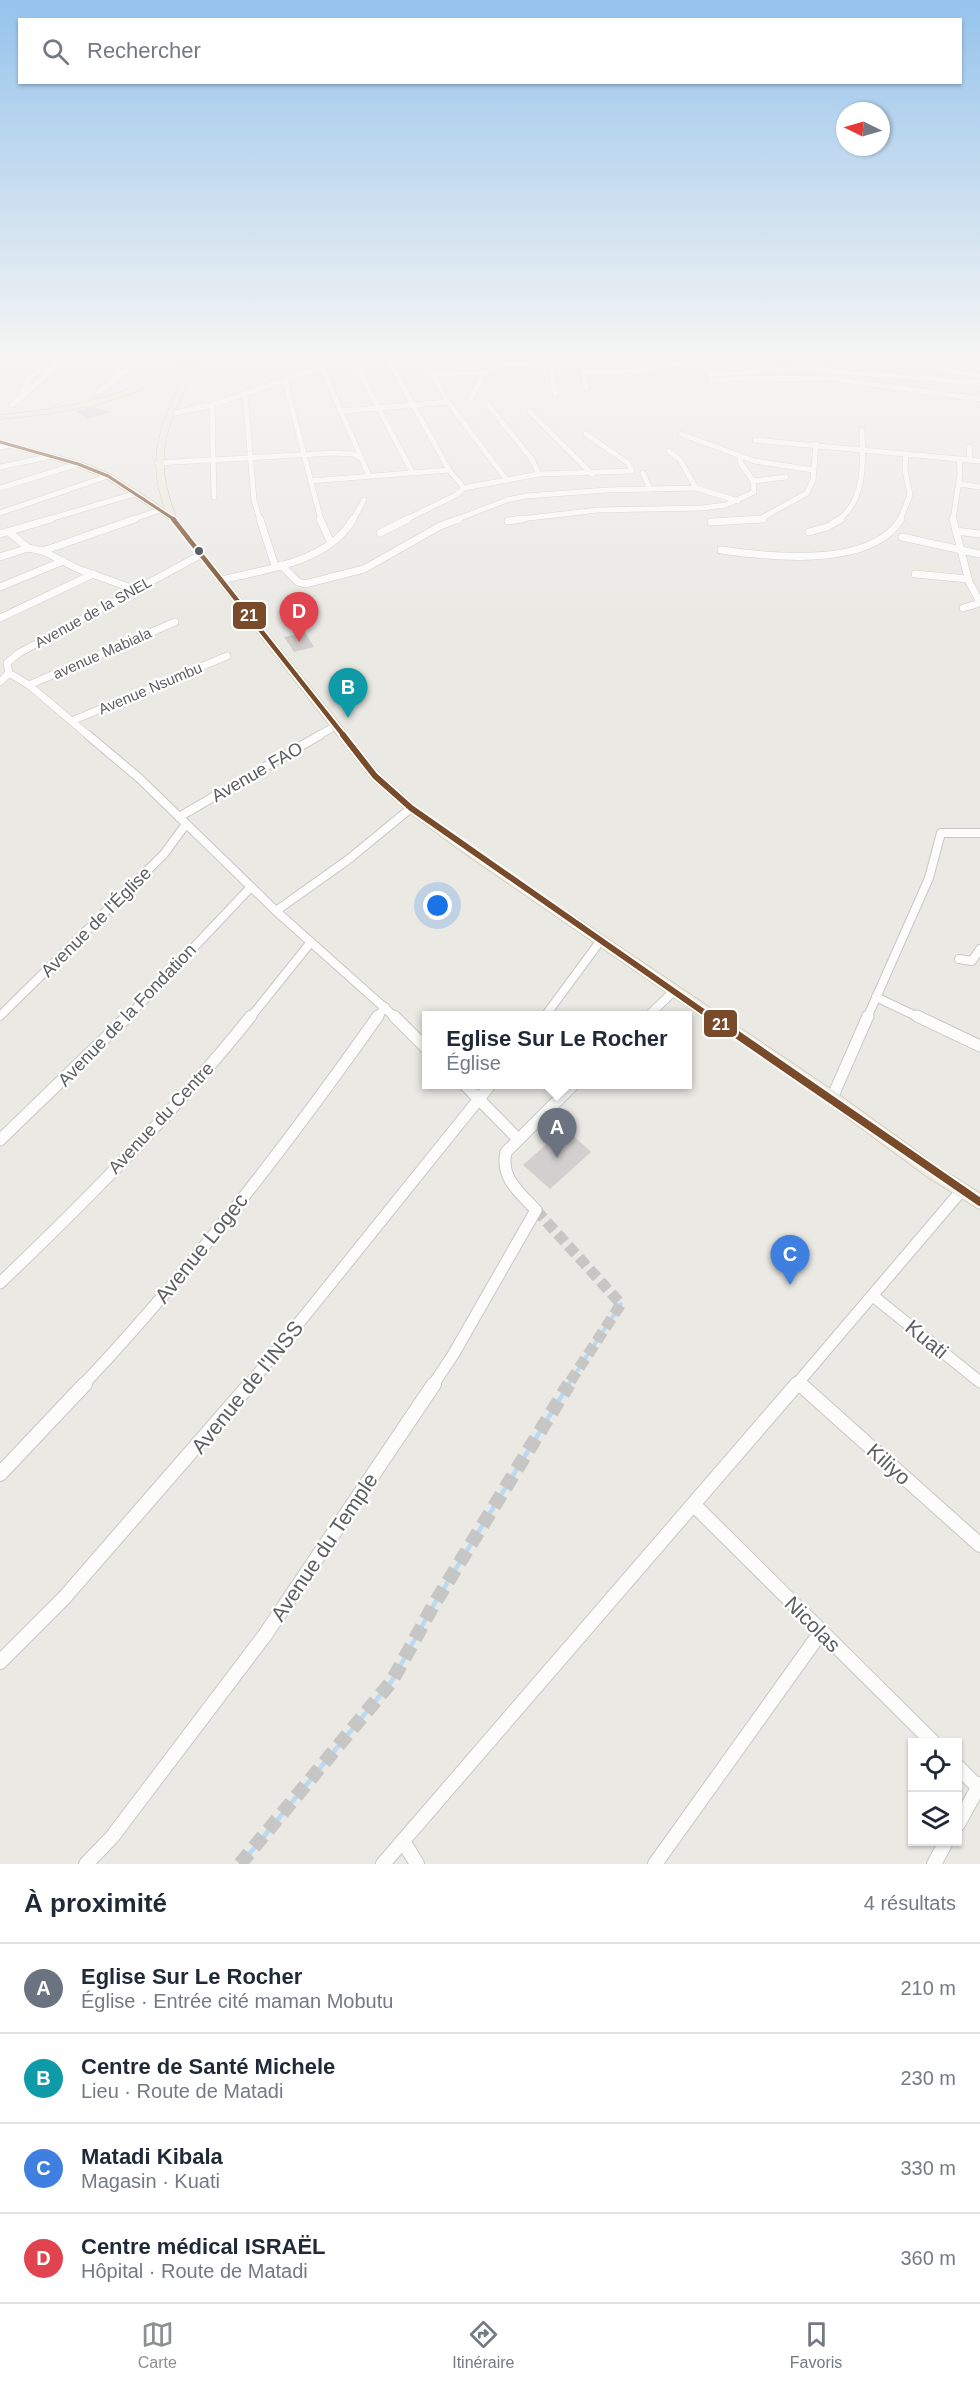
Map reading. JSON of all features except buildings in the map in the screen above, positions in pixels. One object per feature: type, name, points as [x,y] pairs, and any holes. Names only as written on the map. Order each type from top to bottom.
[{"type":"highway","points":[[160,441],[157,463],[160,486],[172,517],[375,776],[411,808],[832,1098],[933,1172],[980,1202]]},
{"type":"highway","points":[[0,442],[78,464],[108,476],[172,517]]},
{"type":"highway","points":[[135,492],[160,486]]},
{"type":"street","points":[[213,441],[211,460],[214,498]]},
{"type":"street","points":[[249,441],[254,500],[278,566],[298,582],[305,584],[372,566],[440,526],[507,500],[541,494],[696,488],[738,501]]},
{"type":"street","points":[[300,441],[320,519],[330,541]]},
{"type":"street","points":[[353,441],[369,476]]},
{"type":"street","points":[[395,441],[412,472]]},
{"type":"street","points":[[433,441],[449,470],[464,488]]},
{"type":"street","points":[[477,441],[506,479]]},
{"type":"street","points":[[517,441],[531,458],[539,474]]},
{"type":"street","points":[[559,441],[591,474]]},
{"type":"street","points":[[380,533],[456,495],[464,488],[539,474],[591,474],[633,470],[628,463],[596,441]]},
{"type":"street","points":[[699,441],[741,457],[814,470]]},
{"type":"street","points":[[770,441],[980,460]]},
{"type":"street","points":[[809,532],[831,525],[852,510],[859,489],[862,441]]},
{"type":"street","points":[[711,522],[745,522],[768,517],[807,493],[814,470],[816,444]]},
{"type":"street","points":[[0,447],[12,445]]},
{"type":"street","points":[[969,447],[970,460]]},
{"type":"street","points":[[669,451],[680,460],[696,488]]},
{"type":"street","points":[[157,463],[345,453],[361,458]]},
{"type":"street","points":[[721,550],[758,556],[811,555],[849,550],[882,538],[898,523],[910,498],[905,472],[906,454]]},
{"type":"street","points":[[0,467],[52,456]]},
{"type":"street","points":[[508,521],[575,512],[700,506],[738,501],[754,492],[753,481],[740,462],[741,457]]},
{"type":"street","points":[[960,459],[953,510],[960,551],[968,579],[978,600],[977,604],[963,608]]},
{"type":"street","points":[[0,488],[78,464]]},
{"type":"street","points":[[310,481],[449,470]]},
{"type":"street","points":[[643,473],[650,489]]},
{"type":"street","points":[[0,513],[108,476]]},
{"type":"street","points":[[753,481],[786,477]]},
{"type":"street","points":[[958,484],[980,487]]},
{"type":"street","points":[[0,534],[135,492]]},
{"type":"street","points":[[222,580],[303,559],[349,529],[364,500]]},
{"type":"street","points":[[700,506],[714,529]]},
{"type":"street","points":[[43,551],[160,510]]},
{"type":"street","points":[[956,531],[980,534]]},
{"type":"street","points":[[9,532],[28,548],[43,551],[93,574],[134,589]]},
{"type":"street","points":[[902,537],[980,554]]},
{"type":"street","points":[[0,557],[28,548]]},
{"type":"street","name":"Avenue de la SNEL","points":[[9,674],[4,662],[134,589],[202,554]]},
{"type":"street","points":[[0,587],[63,561]]},
{"type":"street","points":[[0,618],[93,574]]},
{"type":"street","points":[[915,574],[968,579]]},
{"type":"street","name":"avenue Mabiala","points":[[29,685],[175,622]]},
{"type":"street","name":"Avenue Nsumbu","points":[[74,720],[227,656]]},
{"type":"street","points":[[0,682],[9,674],[29,685],[74,720],[276,911],[385,1007],[422,1044]]},
{"type":"street","name":"Avenue FAO","points":[[183,821],[335,726]]},
{"type":"street","points":[[276,911],[350,859],[411,808]]},
{"type":"street","name":"Avenue de l'Église","points":[[0,1016],[164,854],[183,821]]},
{"type":"street","points":[[832,1098],[929,878],[941,833],[980,833]]},
{"type":"street","name":"Avenue de la Fondation","points":[[0,1140],[103,1043],[251,887]]},
{"type":"street","points":[[549,1011],[601,940]]},
{"type":"street","name":"Avenue du Centre","points":[[0,1283],[60,1226],[209,1069],[311,942]]},
{"type":"street","points":[[959,959],[972,961],[980,949]]},
{"type":"street","points":[[653,1011],[675,990]]},
{"type":"street","points":[[876,997],[980,1046]]},
{"type":"street","name":"Avenue Logec","points":[[0,1474],[137,1328],[322,1094],[385,1007]]},
{"type":"street","points":[[469,1089],[517,1138],[569,1089]]},
{"type":"street","name":"Avenue de l'INSS","points":[[0,1662],[64,1598],[221,1420],[488,1089]]},
{"type":"street","name":"Avenue du Temple","points":[[86,1864],[112,1837],[265,1635],[453,1355],[536,1210],[504,1173],[502,1162],[506,1152],[517,1138]]},
{"type":"street","points":[[383,1864],[799,1383],[962,1190]]},
{"type":"street","name":"Kuati","points":[[873,1296],[980,1382]]},
{"type":"street","name":"Kiliyo","points":[[799,1383],[980,1545]]},
{"type":"street","name":"Nicolas","points":[[694,1505],[928,1738]]},
{"type":"street","points":[[655,1864],[821,1632]]},
{"type":"street","points":[[962,1772],[979,1787],[962,1816]]},
{"type":"street","points":[[402,1841],[417,1864]]},
{"type":"street","points":[[934,1864],[944,1846]]},
{"type":"waterway","points":[[568,1385],[621,1304]]},
{"type":"waterway","points":[[241,1864],[392,1681],[433,1606],[569,1384]]},
{"type":"tunnel","points":[[536,1210],[621,1304],[568,1385]]},
{"type":"tunnel","points":[[240,1864],[392,1681],[433,1606],[569,1384]]},
{"type":"transit line","name":"21","points":[[0,442],[78,464],[108,476],[172,517],[375,776],[411,808],[462,846],[980,1202]]},
{"type":"place","name":"Centre médical ISRAËL","points":[[299,642]]},
{"type":"place","name":"Centre de Santé Michele","points":[[348,718]]},
{"type":"place","name":"Eglise Sur Le Rocher","points":[[557,1158]]},
{"type":"place","name":"Matadi Kibala","points":[[790,1285]]}]
